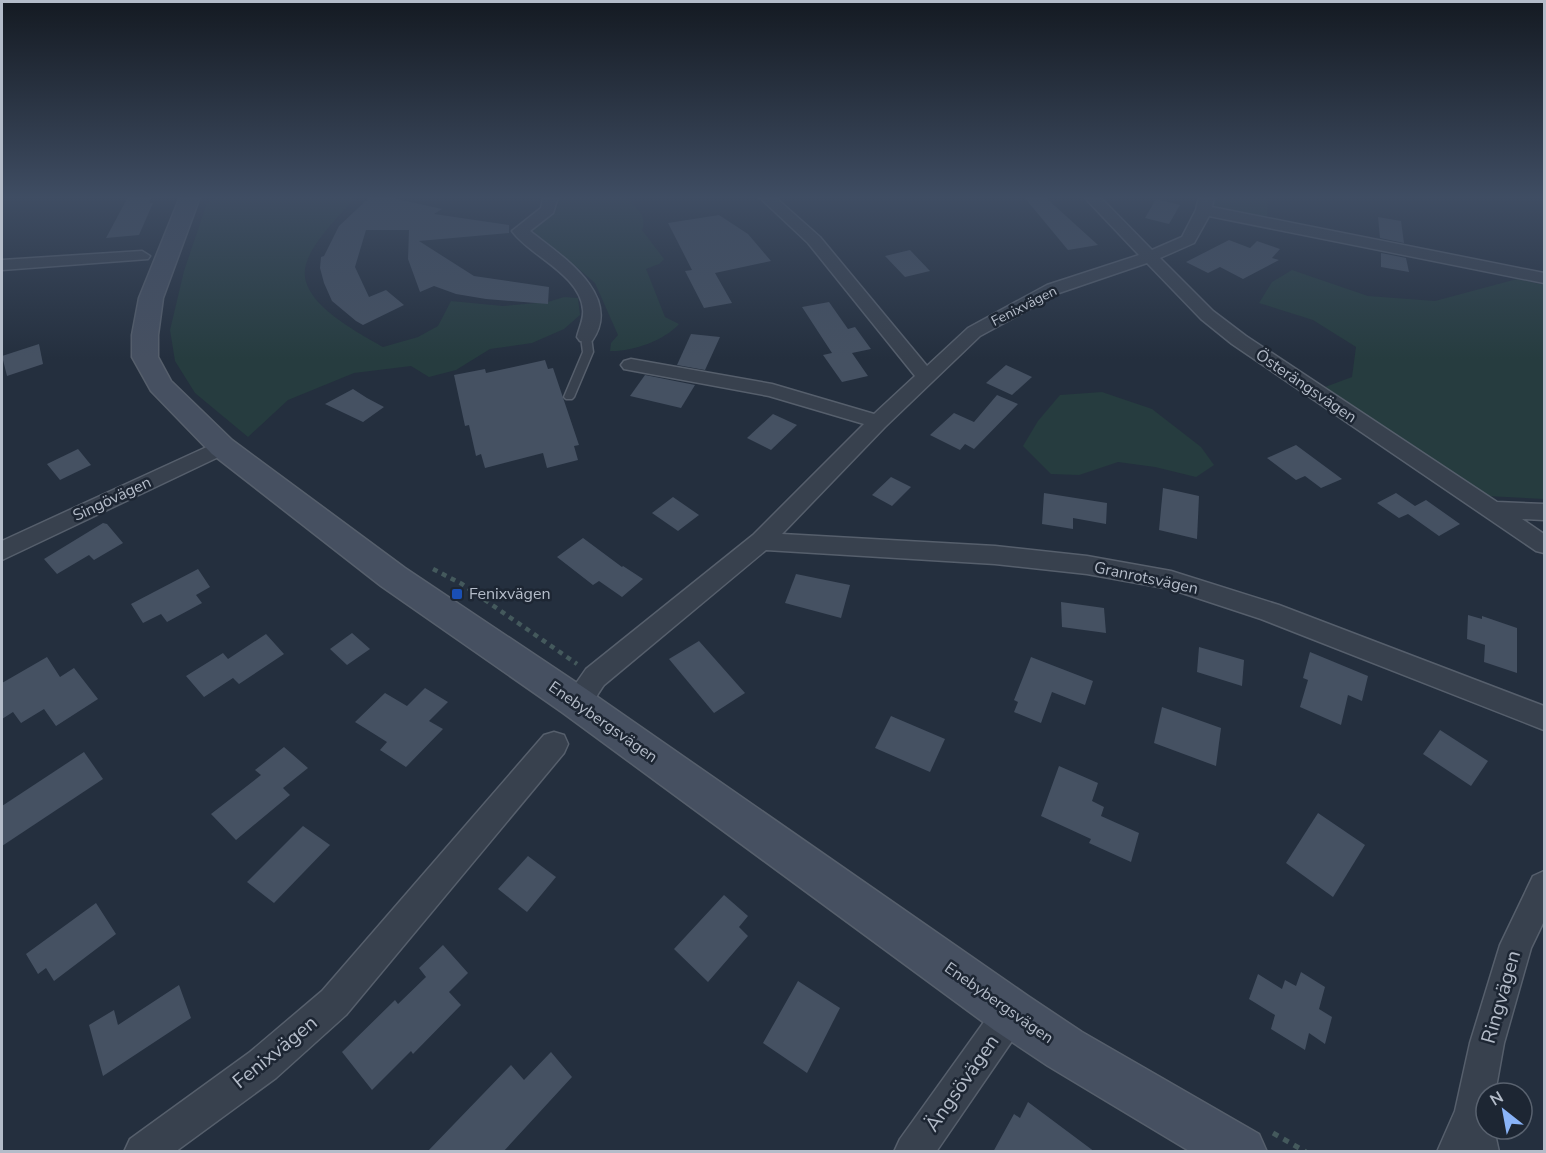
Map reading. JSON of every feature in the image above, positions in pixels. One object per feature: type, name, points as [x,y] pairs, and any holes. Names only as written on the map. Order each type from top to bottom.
[{"type":"main road","name":"Enebybergsvägen","points":[[170,251],[152,298],[145,335],[145,357],[160,386],[222,447],[393,577],[586,690],[1011,1013],[1065,1049],[1243,1144]]},
{"type":"street","points":[[543,251],[586,290],[593,308],[586,338]]},
{"type":"street","points":[[823,251],[925,376]]},
{"type":"street","name":"Österängsvägen","points":[[1143,251],[1207,315],[1239,340],[1545,545]]},
{"type":"street","name":"Fenixvägen","points":[[586,690],[761,541],[878,422],[974,332],[1053,289],[1163,251]]},
{"type":"street","points":[[1422,251],[1545,278]]},
{"type":"street","points":[[2,265],[142,256]]},
{"type":"street","points":[[631,365],[772,390],[878,422]]},
{"type":"street","name":"Singövägen","points":[[2,551],[222,447]]},
{"type":"street","points":[[1491,510],[1545,512]]},
{"type":"street","name":"Granrotsvägen","points":[[761,541],[995,555],[1087,565],[1171,580],[1270,612],[1545,718]]},
{"type":"street","name":"Fenixvägen","points":[[143,1152],[263,1065],[334,1003],[554,744]]},
{"type":"street","name":"Ringvägen","points":[[1456,1152],[1473,1113],[1487,1043],[1516,945],[1545,887]]},
{"type":"street","name":"Ängsövägen","points":[[913,1152],[1011,1013]]},
{"type":"street","name":"Ringvägen","points":[[1473,1113],[1480,1152]]},
{"type":"lane","points":[[569,398],[588,352],[586,338]]},
{"type":"path","points":[[432,568],[462,584],[586,690]]},
{"type":"path","points":[[1243,1144],[1306,1152]]},
{"type":"green space","points":[[191,251],[312,251],[306,264],[305,278],[319,303],[345,324],[383,347],[418,337],[438,326],[451,301],[503,306],[548,302],[564,297],[578,298],[580,315],[564,329],[532,343],[490,349],[456,370],[429,377],[411,366],[354,373],[288,400],[248,437],[195,393],[175,361],[170,330]]},
{"type":"green space","points":[[551,251],[658,251],[664,259],[659,264],[646,269],[665,317],[679,324],[665,336],[647,344],[628,350],[610,351],[611,343],[618,335],[595,283],[573,264],[564,263]]},
{"type":"green space","points":[[1292,270],[1368,296],[1435,301],[1517,279],[1544,285],[1544,499],[1486,496],[1325,387],[1352,377],[1356,347],[1313,320],[1259,303],[1272,282]]},
{"type":"green space","points":[[1102,392],[1152,409],[1201,447],[1214,465],[1196,477],[1155,467],[1118,462],[1079,475],[1051,474],[1023,446],[1038,421],[1060,395]]},
{"type":"building","points":[[327,251],[360,251],[355,267],[369,297],[386,290],[404,305],[363,325],[356,321],[332,301],[320,268],[321,257]]},
{"type":"building","points":[[408,251],[434,251],[474,276],[549,287],[548,304],[486,299],[456,294],[434,286],[420,292],[408,259]]},
{"type":"building","points":[[682,251],[762,251],[771,261],[715,273],[732,303],[704,308],[685,271],[692,270]]},
{"type":"building","points":[[911,251],[930,271],[905,277],[885,256]]},
{"type":"building","points":[[1208,251],[1278,251],[1272,258],[1279,260],[1243,279],[1220,267],[1208,273],[1186,262]]},
{"type":"building","points":[[1381,253],[1406,258],[1409,272],[1381,267]]},
{"type":"building","points":[[829,302],[848,329],[855,327],[871,349],[852,353],[868,376],[842,382],[823,355],[832,353],[802,307]]},
{"type":"building","points":[[691,334],[720,337],[705,370],[677,365]]},
{"type":"building","points":[[39,344],[43,364],[7,376],[2,356]]},
{"type":"building","points":[[545,360],[548,369],[553,368],[579,445],[574,446],[578,460],[547,468],[543,453],[485,468],[481,454],[476,456],[469,425],[465,426],[454,375],[485,369],[486,373]]},
{"type":"building","points":[[1006,365],[1032,377],[1012,395],[986,383]]},
{"type":"building","points":[[645,375],[695,385],[681,408],[630,396]]},
{"type":"building","points":[[353,389],[384,407],[363,422],[325,404]]},
{"type":"building","points":[[997,395],[1018,404],[974,449],[965,444],[960,450],[930,435],[954,413],[974,422]]},
{"type":"building","points":[[773,414],[797,425],[771,450],[747,438]]},
{"type":"building","points":[[1296,445],[1342,479],[1321,488],[1305,476],[1296,480],[1267,458]]},
{"type":"building","points":[[78,449],[91,465],[60,480],[47,464]]},
{"type":"building","points":[[891,477],[911,487],[892,506],[872,495]]},
{"type":"building","points":[[1163,488],[1199,496],[1197,539],[1159,530]]},
{"type":"building","points":[[1044,493],[1107,503],[1106,524],[1073,518],[1073,529],[1042,524]]},
{"type":"building","points":[[1396,493],[1415,506],[1426,500],[1460,524],[1439,536],[1408,514],[1399,518],[1377,503]]},
{"type":"building","points":[[673,497],[699,515],[678,531],[652,513]]},
{"type":"building","points":[[103,523],[107,524],[123,543],[94,560],[89,555],[57,574],[44,559]]},
{"type":"building","points":[[583,538],[622,567],[643,579],[622,597],[599,581],[593,585],[557,557]]},
{"type":"building","points":[[198,569],[210,587],[196,595],[202,603],[167,622],[161,614],[143,623],[131,604]]},
{"type":"building","points":[[796,574],[850,585],[841,618],[785,603]]},
{"type":"building","points":[[1061,602],[1104,608],[1106,633],[1062,627]]},
{"type":"building","points":[[1468,615],[1482,619],[1482,616],[1517,628],[1517,673],[1484,662],[1485,645],[1467,639]]},
{"type":"building","points":[[352,633],[370,649],[347,665],[330,649]]},
{"type":"building","points":[[266,634],[284,654],[239,684],[233,678],[204,697],[186,676],[223,653],[228,659]]},
{"type":"building","points":[[699,641],[745,693],[714,713],[669,659]]},
{"type":"building","points":[[1199,647],[1244,660],[1242,686],[1197,672]]},
{"type":"building","points":[[1310,652],[1368,676],[1362,701],[1348,695],[1341,725],[1300,707],[1308,680],[1303,678]]},
{"type":"building","points":[[47,657],[60,677],[74,668],[98,699],[56,726],[44,709],[21,723],[13,712],[2,719],[2,683]]},
{"type":"building","points":[[1031,657],[1093,681],[1085,705],[1052,692],[1041,723],[1014,712],[1018,702],[1014,700]]},
{"type":"building","points":[[425,688],[448,702],[429,721],[443,729],[406,767],[380,750],[387,742],[355,722],[385,693],[407,706]]},
{"type":"building","points":[[1162,707],[1221,728],[1216,766],[1154,743]]},
{"type":"building","points":[[891,716],[945,739],[930,772],[875,748]]},
{"type":"building","points":[[1440,730],[1488,761],[1471,786],[1423,754]]},
{"type":"building","points":[[284,747],[308,768],[283,788],[290,795],[236,840],[211,814],[261,775],[255,770]]},
{"type":"building","points":[[84,752],[103,779],[2,846],[2,806]]},
{"type":"building","points":[[1059,766],[1098,783],[1092,801],[1104,807],[1101,816],[1139,833],[1131,862],[1089,843],[1091,839],[1041,816]]},
{"type":"building","points":[[1318,813],[1365,845],[1333,897],[1286,863]]},
{"type":"building","points":[[303,826],[330,845],[274,903],[247,882]]},
{"type":"building","points":[[528,856],[556,877],[527,912],[498,889]]},
{"type":"building","points":[[724,895],[748,916],[739,927],[748,936],[708,982],[674,949]]},
{"type":"building","points":[[96,903],[116,934],[54,981],[46,968],[38,974],[26,954]]},
{"type":"building","points":[[443,945],[468,973],[449,992],[461,1005],[413,1054],[411,1051],[372,1090],[342,1052],[395,1000],[398,1004],[426,977],[419,968]]},
{"type":"building","points":[[1301,972],[1325,987],[1319,1009],[1332,1017],[1325,1044],[1309,1033],[1305,1050],[1271,1029],[1275,1015],[1249,999],[1258,974],[1282,989],[1285,980],[1296,986]]},
{"type":"building","points":[[798,981],[840,1008],[807,1073],[763,1043]]},
{"type":"building","points":[[179,985],[191,1018],[103,1076],[89,1025],[114,1010],[118,1025]]},
{"type":"building","points":[[551,1052],[572,1077],[503,1152],[427,1152],[511,1065],[524,1080]]},
{"type":"building","points":[[1028,1102],[1095,1152],[993,1152],[1014,1114],[1020,1118]]},
{"type":"place","name":"Fenixvägen","points":[[457,594]]}]
